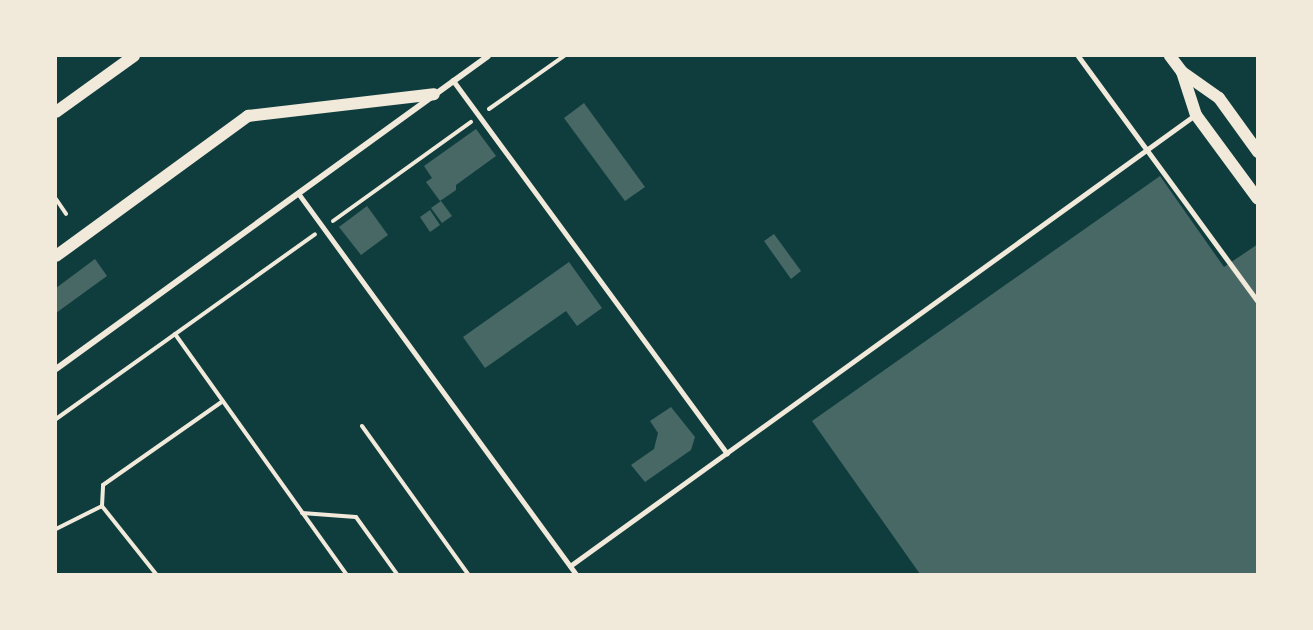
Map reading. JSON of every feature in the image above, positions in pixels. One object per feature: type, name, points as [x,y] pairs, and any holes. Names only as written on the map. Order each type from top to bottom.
[{"type":"main road","points":[[56,112],[134,56]]},
{"type":"main road","points":[[1170,56],[1182,72],[1219,99],[1257,152]]},
{"type":"main road","points":[[1182,72],[1196,115],[1257,199]]},
{"type":"main road","points":[[56,256],[248,116],[434,94]]},
{"type":"street","points":[[56,369],[488,56]]},
{"type":"street","points":[[1078,56],[1257,302]]},
{"type":"lane","points":[[453,81],[727,453]]},
{"type":"lane","points":[[570,566],[1196,115]]},
{"type":"lane","points":[[299,194],[576,574]]},
{"type":"path","points":[[56,419],[564,56]]},
{"type":"path","points":[[56,199],[66,214]]},
{"type":"path","points":[[175,334],[346,574]]},
{"type":"path","points":[[156,574],[102,506],[103,485],[223,401]]},
{"type":"path","points":[[362,426],[468,574]]},
{"type":"path","points":[[56,530],[102,506]]},
{"type":"path","points":[[302,513],[356,517],[397,574]]},
{"type":"building","points":[[584,103],[645,187],[625,201],[564,118]]},
{"type":"building","points":[[476,129],[496,156],[456,185],[456,190],[440,201],[426,182],[432,178],[424,166]]},
{"type":"building","points":[[1160,176],[1224,267],[1258,244],[1258,574],[920,574],[812,421]]},
{"type":"building","points":[[441,201],[452,216],[442,223],[431,208]]},
{"type":"building","points":[[367,206],[388,235],[361,255],[339,227]]},
{"type":"building","points":[[430,210],[440,225],[430,232],[420,217]]},
{"type":"building","points":[[774,234],[801,271],[791,279],[764,241]]},
{"type":"building","points":[[95,259],[107,276],[56,313],[56,288]]},
{"type":"building","points":[[569,262],[602,308],[577,326],[566,311],[485,368],[463,337]]},
{"type":"building","points":[[671,407],[695,437],[691,450],[645,482],[631,465],[654,449],[658,433],[650,421]]}]
